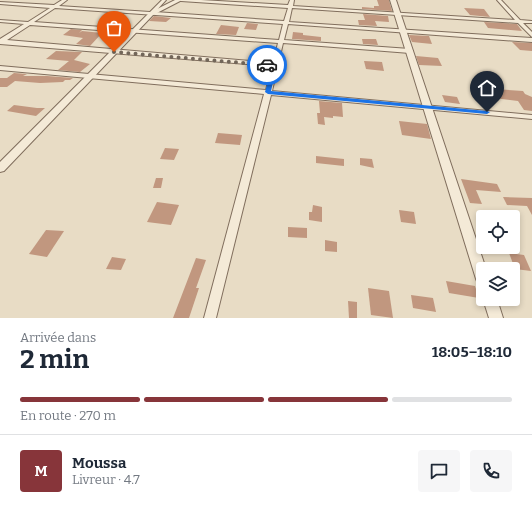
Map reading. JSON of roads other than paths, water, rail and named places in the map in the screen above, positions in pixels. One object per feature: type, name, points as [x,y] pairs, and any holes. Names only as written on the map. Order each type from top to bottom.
[{"type":"street","points":[[0,41],[65,0]]},
{"type":"street","points":[[0,168],[164,0]]},
{"type":"street","points":[[151,14],[180,0],[291,3],[398,14],[532,22]]},
{"type":"street","points":[[393,0],[478,262]]},
{"type":"street","points":[[499,0],[532,36]]},
{"type":"street","points":[[0,3],[532,40]]},
{"type":"street","points":[[210,318],[291,3]]},
{"type":"street","points":[[0,21],[410,51]]},
{"type":"street","points":[[0,41],[275,65]]},
{"type":"street","points":[[0,68],[532,117]]},
{"type":"street","points":[[492,306],[496,318]]}]
